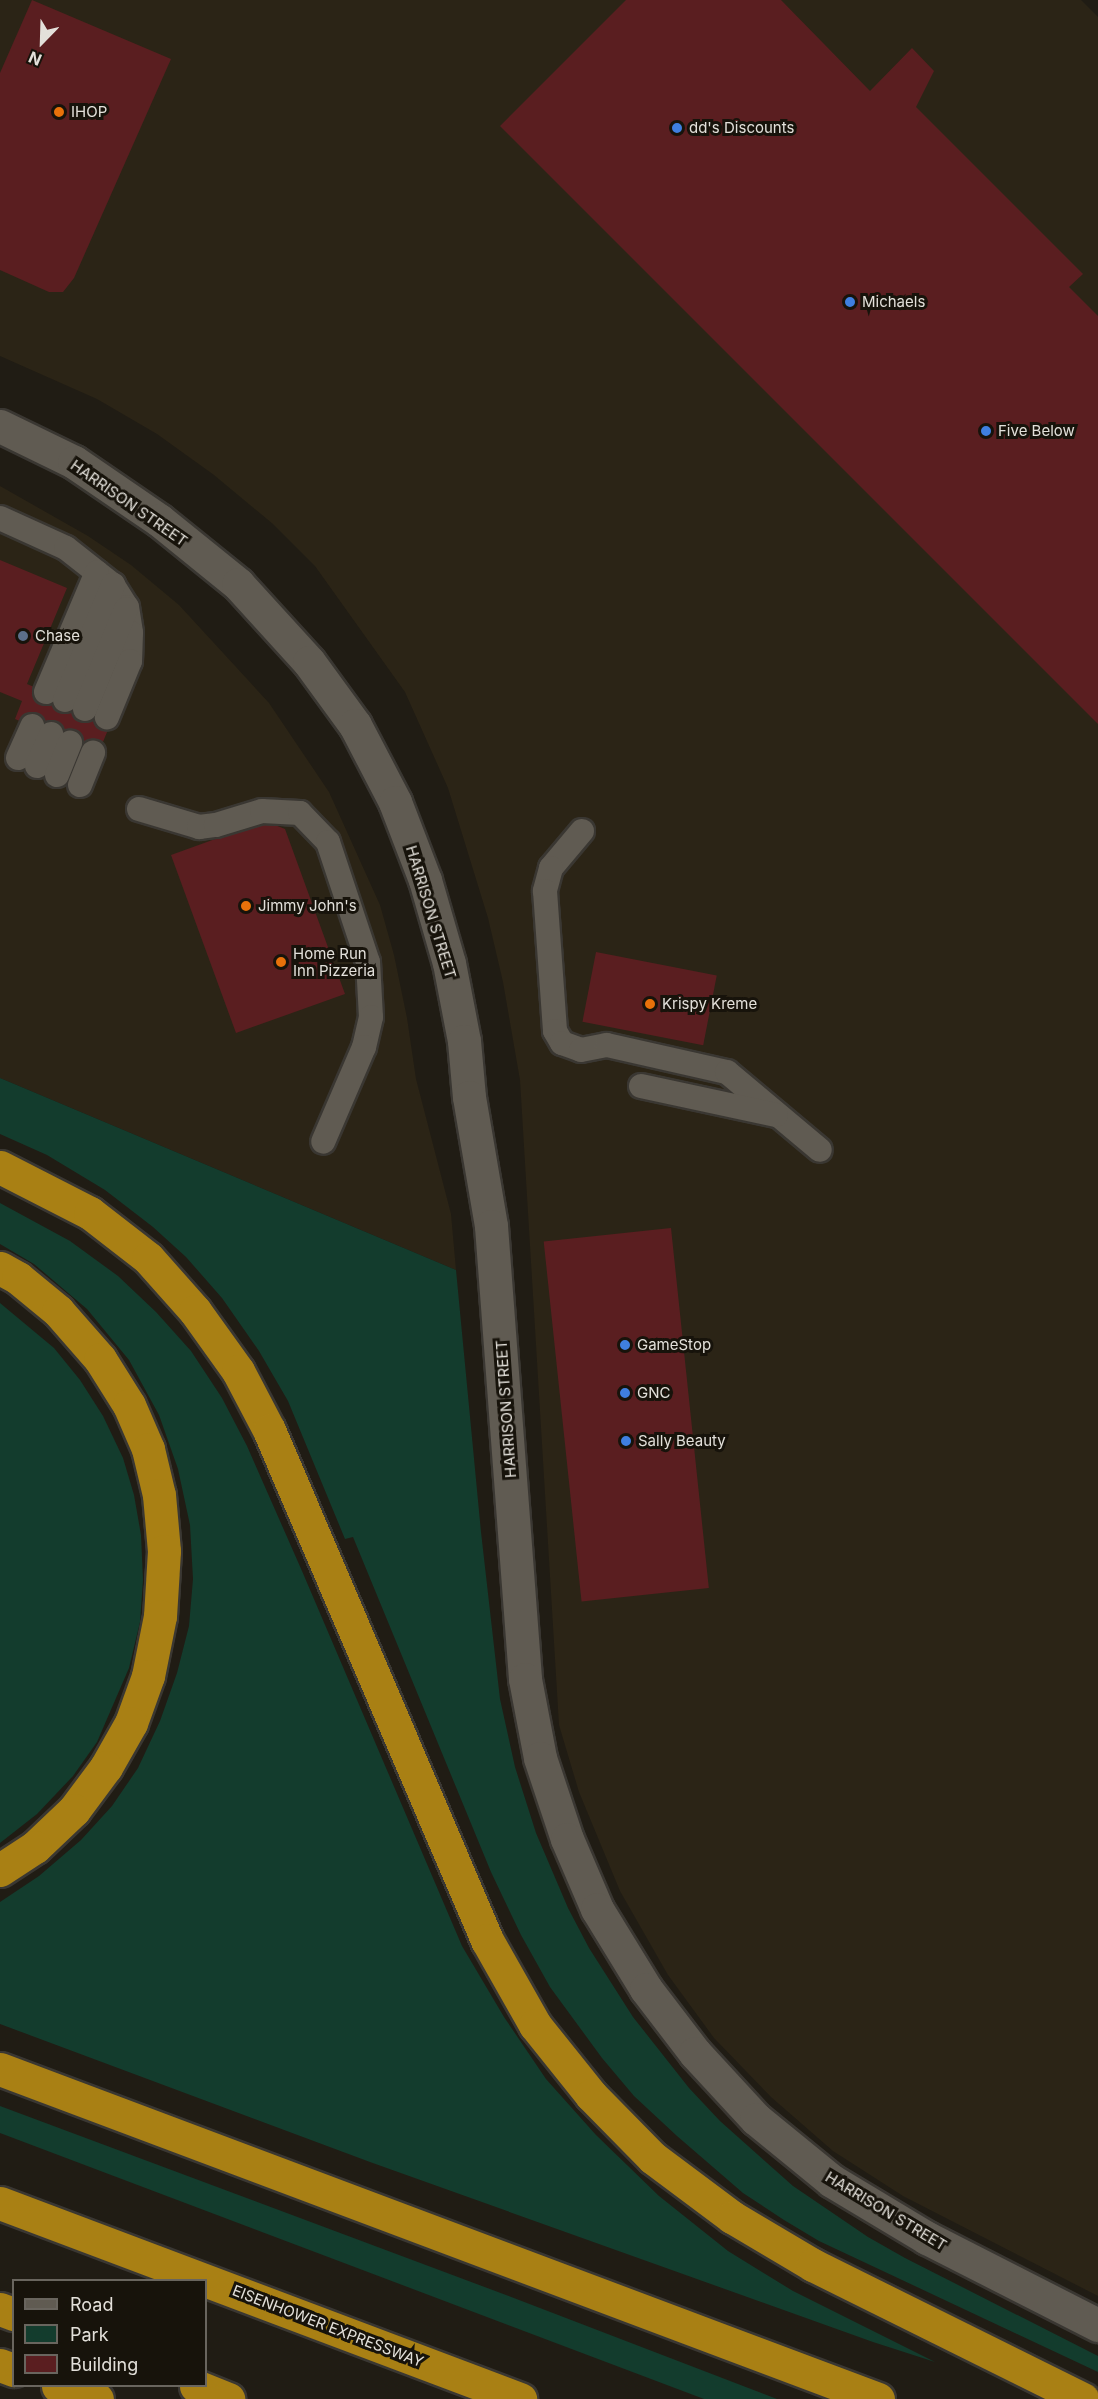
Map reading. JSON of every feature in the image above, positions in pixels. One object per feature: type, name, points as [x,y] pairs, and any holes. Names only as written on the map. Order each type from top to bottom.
[{"type":"highway","points":[[0,1167],[90,1214],[148,1258],[195,1311],[238,1371],[268,1430],[487,1940],[534,2025],[591,2095],[653,2158],[732,2217],[813,2265],[1083,2399]]},
{"type":"highway","points":[[0,1268],[18,1278],[58,1311],[100,1359],[129,1405],[148,1449],[159,1495],[164,1551],[160,1616],[148,1676],[131,1723],[106,1767],[74,1810],[35,1847],[0,1870]]},
{"type":"highway","points":[[0,2068],[878,2399]]},
{"type":"highway","name":"EISENHOWER EXPRESSWAY","points":[[0,2203],[202,2279]]},
{"type":"highway","name":"EISENHOWER EXPRESSWAY","points":[[207,2281],[520,2399]]},
{"type":"highway","points":[[64,2387],[97,2399]]},
{"type":"highway","points":[[201,2387],[229,2399]]},
{"type":"main road","name":"HARRISON STREET","points":[[0,426],[74,462],[159,520],[238,584],[309,662],[355,725],[395,802],[425,880],[443,943],[464,1041],[469,1097],[491,1226],[525,1679],[540,1758],[567,1839],[597,1910],[646,1989],[695,2053],[756,2119],[832,2181],[927,2238],[1098,2325]]},
{"type":"lane","points":[[0,518],[50,540],[105,579],[127,607],[131,633],[130,661],[107,717]]},
{"type":"lane","points":[[105,579],[65,700],[127,607]]},
{"type":"lane","points":[[38,767],[51,734],[38,767]]},
{"type":"lane","points":[[80,784],[93,752]]},
{"type":"lane","points":[[139,809],[199,827],[216,825],[262,811],[300,813],[328,842],[368,962],[371,1017],[364,1047],[322,1142]]},
{"type":"lane","points":[[582,831],[551,868],[545,891],[555,1031],[562,1043],[581,1050],[607,1045],[727,1072],[820,1150]]},
{"type":"lane","points":[[641,1086],[778,1115]]},
{"type":"shaded area","points":[[0,0],[1081,0],[1098,17],[1098,2296],[903,2196],[833,2151],[771,2097],[714,2038],[668,1975],[620,1891],[579,1792],[559,1725],[520,1080],[503,982],[488,918],[448,788],[405,692],[315,566],[273,524],[214,475],[157,434],[97,399],[0,356]]},
{"type":"shaded area","points":[[0,486],[88,536],[131,565],[179,605],[269,703],[329,792],[380,905],[394,955],[416,1079],[451,1214],[456,1270],[0,1078]]},
{"type":"green space","points":[[0,1078],[456,1270],[481,1532],[500,1699],[515,1767],[536,1833],[568,1908],[589,1948],[633,2017],[689,2088],[720,2121],[793,2186],[868,2237],[905,2258],[1098,2356],[1098,2372],[819,2241],[743,2193],[634,2096],[602,2058],[550,1987],[521,1935],[491,1872],[353,1537],[345,1539],[288,1401],[259,1351],[222,1298],[186,1257],[153,1227],[105,1190],[47,1155],[0,1134]]},
{"type":"green space","points":[[0,1203],[70,1241],[118,1276],[156,1312],[191,1351],[222,1398],[247,1446],[302,1571],[462,1946],[504,2017],[546,2079],[596,2135],[659,2196],[728,2251],[793,2291],[935,2362],[873,2342],[370,2162],[0,2024],[0,1902],[39,1876],[81,1840],[112,1806],[138,1768],[160,1721],[177,1673],[189,1626],[193,1579],[190,1525],[178,1469],[159,1415],[129,1360],[87,1309],[34,1264],[0,1244]]},
{"type":"green space","points":[[0,1303],[54,1348],[80,1380],[103,1416],[123,1458],[134,1495],[141,1535],[143,1580],[140,1622],[129,1668],[97,1742],[73,1776],[37,1814],[0,1843]]},
{"type":"green space","points":[[0,2106],[777,2399],[704,2399],[0,2133]]},
{"type":"building","points":[[32,0],[171,59],[74,278],[63,292],[49,292],[0,270],[0,73]]},
{"type":"building","points":[[626,0],[781,0],[870,91],[912,48],[934,71],[916,107],[1083,274],[1069,287],[1098,316],[1098,724],[500,126]]},
{"type":"building","name":"Chase","points":[[0,560],[67,588],[27,684],[112,720],[98,754],[15,719],[22,701],[0,692]]},
{"type":"building","points":[[265,821],[285,829],[345,994],[236,1033],[171,855]]},
{"type":"building","points":[[596,952],[717,975],[703,1045],[582,1022]]},
{"type":"building","points":[[671,1228],[709,1588],[582,1601],[544,1241]]},
{"type":"place","name":"IHOP","points":[[59,112]]},
{"type":"place","name":"dd's Discounts","points":[[677,128]]},
{"type":"place","name":"Michaels","points":[[850,302]]},
{"type":"place","name":"Five Below","points":[[986,431]]},
{"type":"place","name":"Chase","points":[[23,636]]},
{"type":"place","name":"Jimmy John's","points":[[246,906]]},
{"type":"place","name":"Home Run Inn Pizzeria","points":[[281,962]]},
{"type":"place","name":"Krispy Kreme","points":[[650,1004]]},
{"type":"place","name":"GameStop","points":[[625,1345]]},
{"type":"place","name":"GNC","points":[[625,1393]]},
{"type":"place","name":"Sally Beauty","points":[[626,1441]]}]
